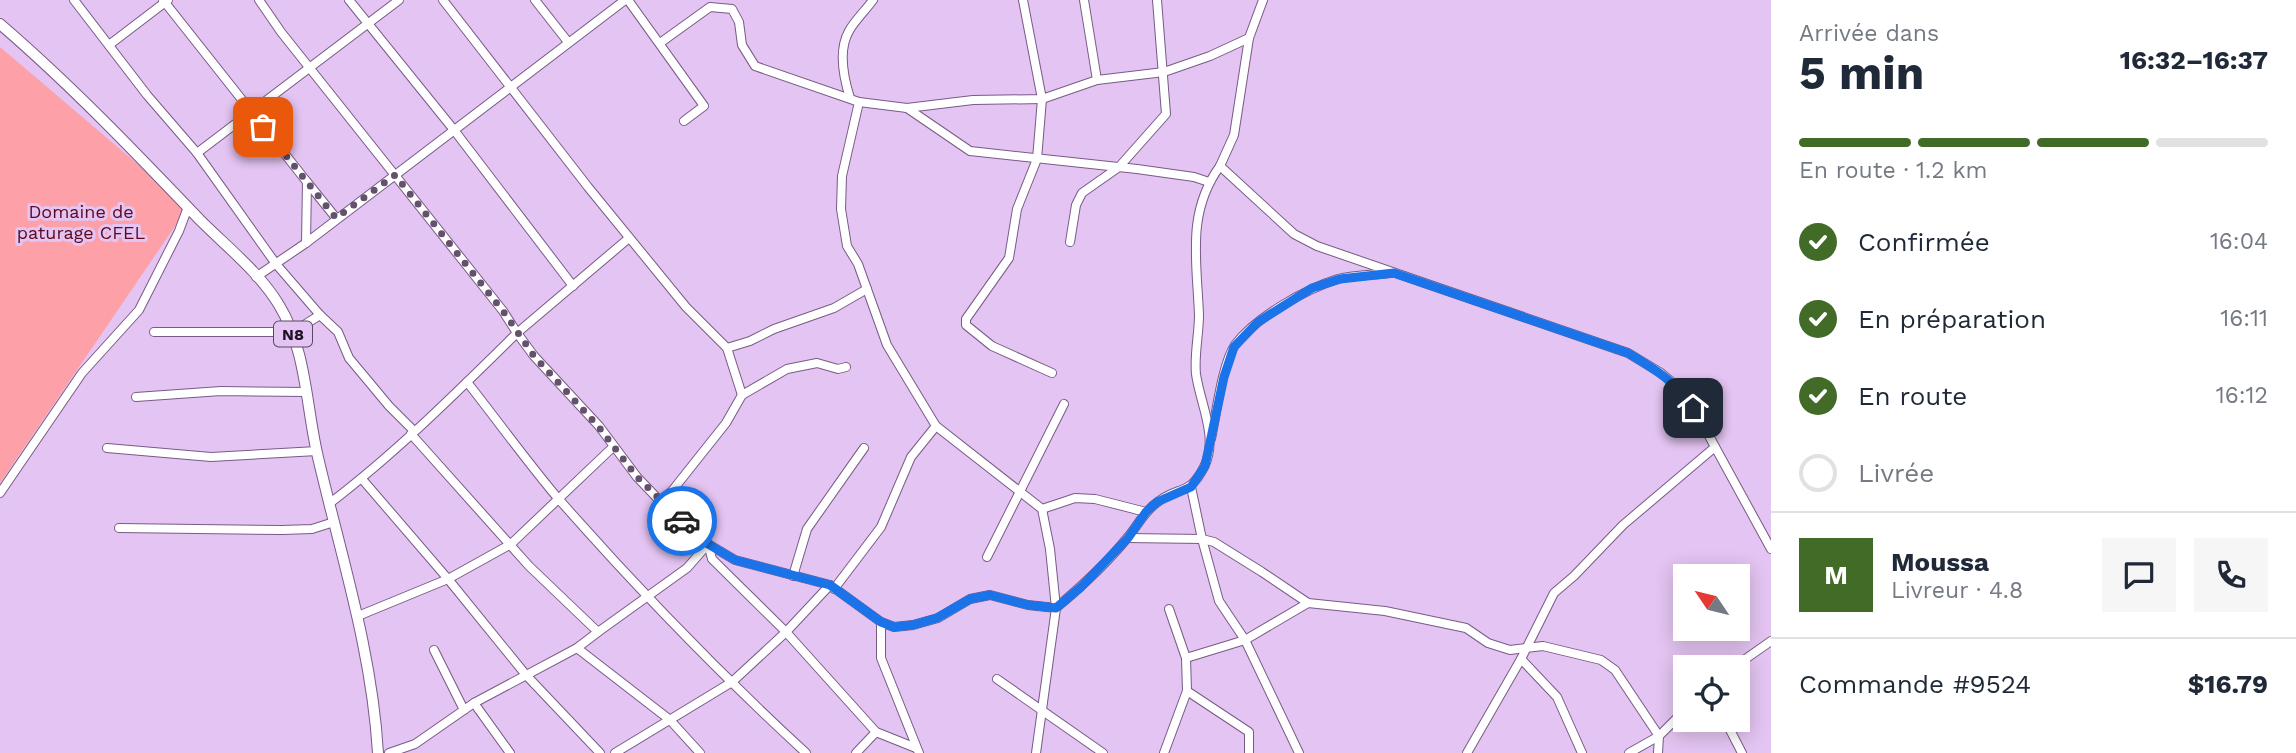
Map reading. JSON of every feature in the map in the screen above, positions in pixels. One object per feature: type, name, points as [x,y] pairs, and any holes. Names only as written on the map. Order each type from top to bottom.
[{"type":"main road","name":"N8","points":[[0,24],[188,207],[278,303],[293,332],[317,452],[358,616],[376,709],[378,753]]},
{"type":"street","points":[[74,0],[147,95],[198,153],[276,264],[338,332],[349,358],[529,566],[598,632]]},
{"type":"street","points":[[259,0],[503,311],[534,356],[592,419],[660,502],[708,544],[735,560],[832,587],[881,622],[894,627],[937,618],[970,599],[990,595],[1028,605],[1056,608],[1081,587],[1128,538],[1146,512],[1168,495],[1191,487],[1205,466],[1224,377],[1234,347],[1258,322],[1312,288],[1340,279],[1394,273]]},
{"type":"street","points":[[349,0],[454,130],[573,286]]},
{"type":"street","points":[[198,153],[399,0]]},
{"type":"street","points":[[443,0],[629,238],[686,307],[727,348],[742,395]]},
{"type":"street","points":[[535,0],[568,42]]},
{"type":"street","points":[[256,277],[306,243],[626,0],[704,106],[684,121]]},
{"type":"street","points":[[873,0],[848,32],[844,47],[845,81],[854,100],[842,176],[841,209],[846,246],[858,264],[887,345],[936,426],[1042,509],[1050,549],[1056,608],[1036,753]]},
{"type":"street","points":[[1023,0],[1042,99],[1037,159],[1017,209],[1009,258],[966,319],[966,325],[992,346],[1052,373]]},
{"type":"street","points":[[1084,0],[1097,80]]},
{"type":"street","points":[[1070,242],[1076,205],[1082,193],[1119,167],[1166,114],[1157,0]]},
{"type":"street","points":[[1210,448],[1207,417],[1196,373],[1199,318],[1194,244],[1201,202],[1234,135],[1249,38],[1263,0]]},
{"type":"street","points":[[109,46],[165,1],[336,218]]},
{"type":"street","points":[[660,43],[710,6],[732,9],[739,22],[742,45],[755,66],[854,100],[907,108],[973,100],[1042,99],[1097,80],[1164,72],[1210,56],[1249,38]]},
{"type":"street","points":[[907,108],[970,151],[1119,167],[1194,177],[1209,182]]},
{"type":"street","points":[[1220,166],[1294,234],[1317,246],[1628,353],[1661,373],[1679,389],[1715,447],[1771,549]]},
{"type":"street","points":[[306,243],[307,182]]},
{"type":"street","points":[[0,492],[82,373],[139,310],[179,231],[188,207]]},
{"type":"street","points":[[330,503],[362,479],[517,333],[629,238]]},
{"type":"street","points":[[727,348],[834,308],[867,289]]},
{"type":"street","points":[[153,332],[293,332],[320,315]]},
{"type":"street","points":[[660,502],[672,491],[726,423],[742,395],[787,369],[817,363],[838,369],[846,368]]},
{"type":"street","points":[[467,382],[559,499],[648,597],[806,753]]},
{"type":"street","points":[[136,397],[221,391],[307,392]]},
{"type":"street","points":[[987,557],[1064,404]]},
{"type":"street","points":[[615,753],[732,682],[832,587],[881,527],[911,457],[936,426]]},
{"type":"street","points":[[358,616],[448,579],[511,544],[613,447]]},
{"type":"street","points":[[1467,753],[1555,593],[1623,525],[1715,447]]},
{"type":"street","points":[[107,448],[211,457],[317,452]]},
{"type":"street","points":[[793,576],[801,557],[807,529],[864,448]]},
{"type":"street","points":[[362,479],[526,675],[600,753]]},
{"type":"street","points":[[1191,487],[1219,601],[1245,640],[1299,753]]},
{"type":"street","points":[[1042,509],[1075,498],[1095,499],[1146,512]]},
{"type":"street","points":[[118,528],[282,530],[312,528],[334,522]]},
{"type":"street","points":[[1128,538],[1202,539],[1224,548],[1308,603],[1385,611],[1466,628],[1488,643],[1510,650],[1543,646],[1601,660],[1615,670],[1659,736],[1658,753]]},
{"type":"street","points":[[389,753],[415,744],[474,703],[576,648],[687,568],[708,544]]},
{"type":"street","points":[[708,544],[712,559],[786,632],[876,732],[918,750]]},
{"type":"street","points":[[1186,658],[1245,640],[1308,603]]},
{"type":"street","points":[[1164,753],[1187,691],[1186,658],[1169,609]]},
{"type":"street","points":[[881,622],[881,658],[918,750]]},
{"type":"street","points":[[1750,656],[1771,641]]},
{"type":"street","points":[[576,648],[670,720],[699,753]]},
{"type":"street","points":[[434,650],[464,710]]},
{"type":"street","points":[[1521,659],[1557,697],[1582,753]]},
{"type":"street","points":[[997,679],[1103,753]]},
{"type":"street","points":[[1187,691],[1249,732],[1249,753]]},
{"type":"street","points":[[474,703],[510,753]]},
{"type":"street","points":[[1629,753],[1659,736],[1673,722]]},
{"type":"street","points":[[856,753],[876,732]]},
{"type":"street","points":[[1731,732],[1742,753]]},
{"type":"street","points":[[415,744],[423,753]]},
{"type":"green space","name":"Domaine de paturage CFEL","points":[[0,47],[188,207],[0,483]]},
{"type":"way so far","points":[[263,127],[336,218],[395,175],[503,311],[534,356],[598,426],[637,477],[682,521]]},
{"type":"route","points":[[682,521],[708,544],[735,560],[830,585],[881,622],[894,627],[937,618],[970,599],[990,595],[1028,605],[1056,608],[1081,587],[1128,538],[1146,512],[1157,502],[1191,487],[1205,466],[1224,377],[1234,347],[1258,322],[1312,288],[1340,279],[1394,273],[1628,353],[1661,373],[1679,389],[1693,408]]}]
